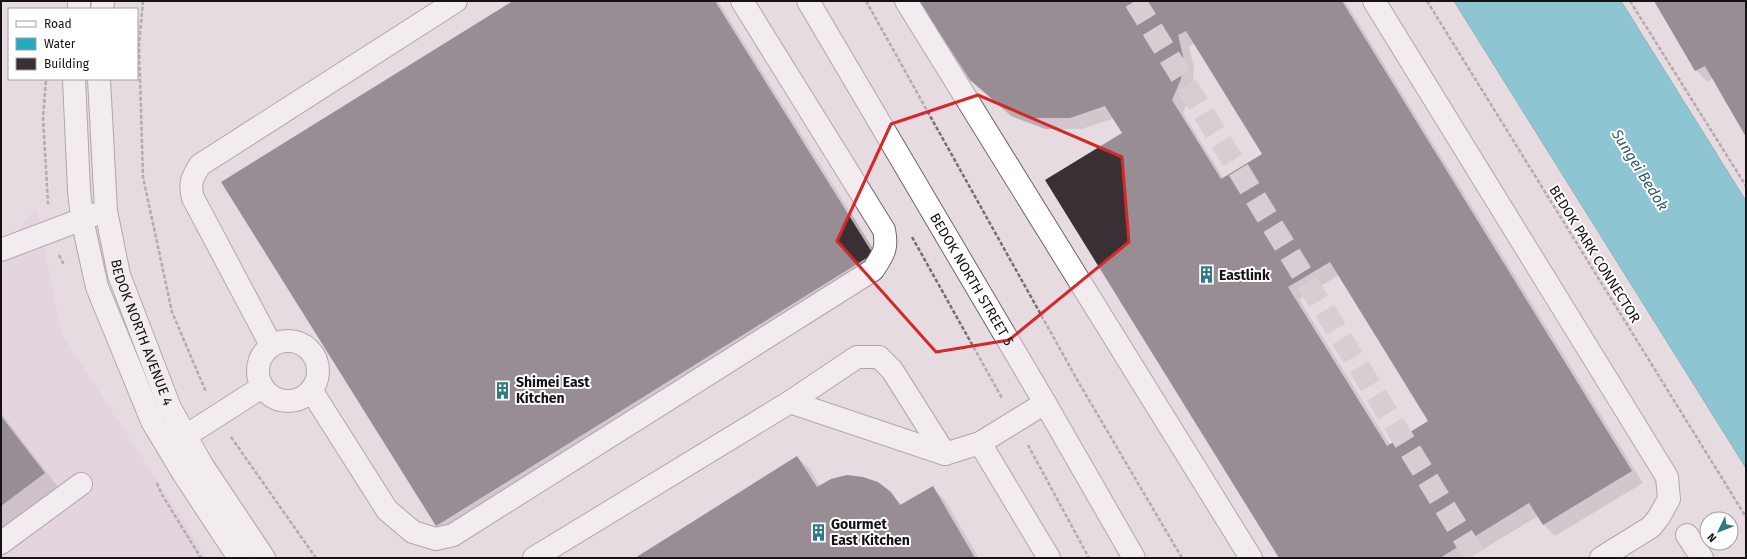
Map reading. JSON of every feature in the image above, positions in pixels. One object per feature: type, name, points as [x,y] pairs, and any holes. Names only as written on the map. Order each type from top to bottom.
[{"type":"street","points":[[271,345],[193,198],[190,186],[193,176],[200,165],[456,1]]},
{"type":"street","points":[[311,390],[388,510],[414,532],[436,539],[453,535],[873,270],[884,252],[886,241],[884,230],[742,1]]},
{"type":"street","name":"BEDOK NORTH STREET 5","points":[[808,1],[1045,402],[1134,558]]},
{"type":"street","points":[[906,1],[1251,558]]},
{"type":"street","points":[[1374,1],[1667,477],[1669,500],[1651,527],[1601,558]]},
{"type":"street","name":"BEDOK NORTH AVENUE 4","points":[[74,80],[79,190],[82,219],[97,287],[152,421],[176,442],[230,509],[264,558]]},
{"type":"street","name":"BEDOK NORTH AVENUE 4","points":[[99,80],[106,211],[119,275],[170,408],[176,442],[239,558]]},
{"type":"street","points":[[1,250],[106,211]]},
{"type":"street","points":[[285,341],[299,343],[310,351],[317,364],[318,378],[311,390],[300,399],[286,401],[272,397],[262,387],[258,372],[261,357],[271,345],[285,341]]},
{"type":"street","points":[[534,558],[790,402],[856,357],[879,357],[892,370],[945,454]]},
{"type":"street","points":[[176,442],[262,387]]},
{"type":"street","points":[[790,402],[945,454],[980,443],[1045,402]]},
{"type":"street","points":[[980,443],[1049,558]]},
{"type":"street","points":[[1,543],[82,484]]},
{"type":"street","points":[[1687,535],[1702,558]]},
{"type":"path","points":[[143,1],[139,45],[143,177],[172,312],[216,416],[316,558]]},
{"type":"path","points":[[866,1],[1078,383],[1182,558]]},
{"type":"path","name":"BEDOK PARK CONNECTOR","points":[[1427,1],[1746,517]]},
{"type":"path","points":[[1630,1],[1746,186]]},
{"type":"path","points":[[912,236],[1089,558]]},
{"type":"highlighted area","points":[[978,95],[1122,157],[1129,242],[1009,340],[936,352],[837,241],[891,124]]},
{"type":"shaded area","points":[[36,207],[62,334],[207,558],[1,558],[1,254]]},
{"type":"water","name":"Sungei Bedok","points":[[1454,1],[1621,1],[1746,201],[1746,468]]},
{"type":"building","name":"Shimei East Kitchen","points":[[513,1],[715,1],[873,254],[436,526],[221,182]]},
{"type":"building","name":"Eastlink","points":[[919,1],[1342,1],[1632,471],[1543,525],[1529,503],[1440,558],[1279,558],[1045,180],[1122,133],[1105,106],[1070,118],[1033,118],[998,104],[970,80]],"holes":[[[1186,31],[1262,154],[1221,179],[1172,100],[1181,79],[1183,56],[1178,35]],[[1330,262],[1428,421],[1387,446],[1288,287]]]},
{"type":"building","points":[[1654,1],[1746,1],[1746,137],[1705,66],[1695,71]]},
{"type":"building","points":[[1,416],[45,473],[1,506]]},
{"type":"building","name":"Gourmet East Kitchen","points":[[797,456],[817,487],[831,479],[847,475],[863,477],[878,482],[891,492],[900,505],[933,486],[975,558],[635,558]]},
{"type":"tunnel","points":[[1135,1],[1476,558]]},
{"type":"place","name":"Eastlink","points":[[1206,275]]},
{"type":"place","name":"Shimei East Kitchen","points":[[503,390]]},
{"type":"place","name":"Gourmet East Kitchen","points":[[818,532]]}]
